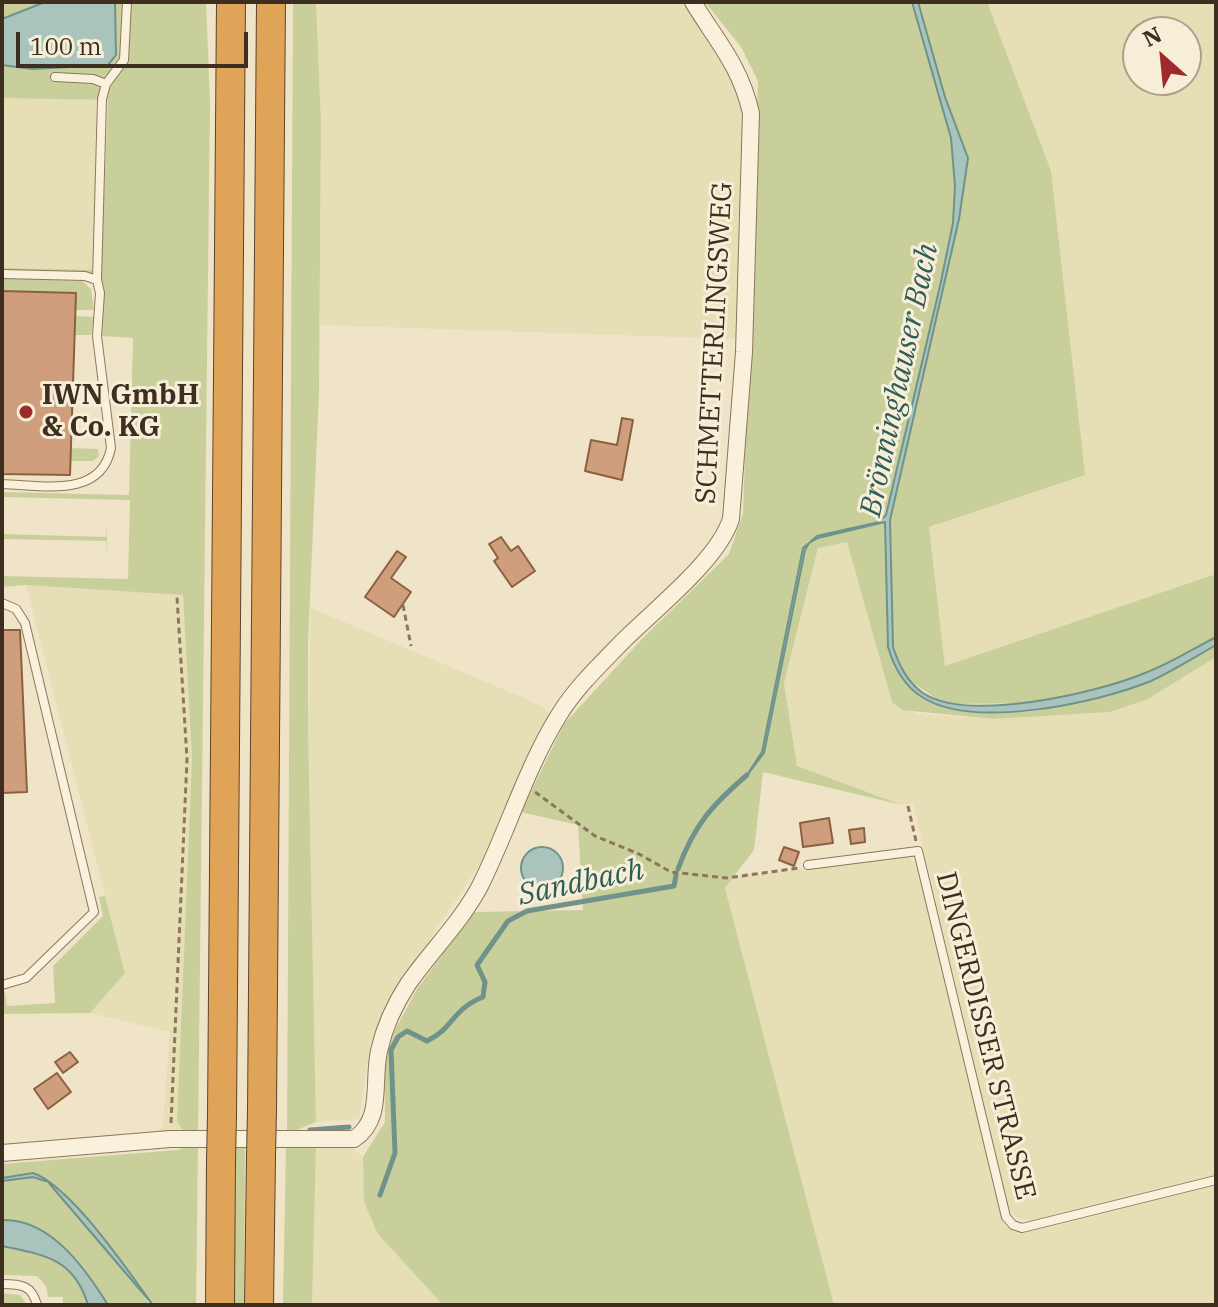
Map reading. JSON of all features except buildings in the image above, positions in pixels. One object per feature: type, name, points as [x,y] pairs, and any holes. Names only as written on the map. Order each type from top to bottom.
[{"type":"highway","points":[[220,1305],[231,2]]},
{"type":"highway","points":[[259,1305],[271,2]]},
{"type":"street","name":"SCHMETTERLINGSWEG","points":[[2,1153],[170,1139],[354,1139],[368,1130],[375,1112],[374,1081],[379,1048],[390,1018],[407,986],[479,887],[550,731],[573,696],[708,555],[727,531],[731,519],[744,352],[751,113],[744,81],[693,2]]},
{"type":"lane","points":[[2,484],[86,483],[100,475],[108,463],[111,448],[97,336],[102,99],[106,84],[124,60],[127,2]]},
{"type":"lane","points":[[55,77],[93,79],[106,84]]},
{"type":"lane","points":[[2,274],[85,276],[97,280]]},
{"type":"lane","points":[[2,603],[16,609],[25,623],[94,912],[26,978],[2,985]]},
{"type":"lane","name":"DINGERDISSER STRASSE","points":[[808,865],[918,851],[1006,1217],[1013,1225],[1022,1228],[1216,1180]]},
{"type":"lane","points":[[2,1284],[22,1284],[34,1293],[37,1305]]},
{"type":"path","points":[[170,1139],[187,759],[177,597]]},
{"type":"path","points":[[403,605],[411,646]]},
{"type":"path","points":[[526,785],[595,836],[651,859],[671,872],[727,878],[808,865]]},
{"type":"path","points":[[908,806],[918,851]]},
{"type":"shaded area","points":[[316,2],[686,2],[728,55],[743,100],[737,339],[320,325],[321,123]]},
{"type":"shaded area","points":[[986,2],[1216,2],[1216,574],[945,667],[929,527],[1085,474]]},
{"type":"shaded area","points":[[2,98],[96,99],[94,270],[2,268]]},
{"type":"shaded area","points":[[847,542],[892,701],[918,714],[993,719],[1110,712],[1148,699],[1216,657],[1216,1177],[1030,1221],[1016,1217],[1008,1206],[913,803],[902,805],[797,767],[784,683],[818,548]]},
{"type":"shaded area","points":[[26,585],[183,594],[192,758],[177,1122],[183,1130],[156,1133],[163,1125],[170,1032],[90,1013],[125,973]]},
{"type":"shaded area","points":[[311,608],[524,698],[544,708],[550,715],[485,857],[390,998],[370,1047],[359,1119],[316,1122],[308,727]]},
{"type":"shaded area","points":[[908,857],[917,864],[920,872],[1004,1226],[1017,1232],[1216,1183],[1216,1305],[834,1305],[725,888],[733,877]]},
{"type":"shaded area","points":[[351,1147],[363,1157],[364,1202],[378,1234],[443,1305],[312,1305],[316,1148]]},
{"type":"green space","points":[[2,2],[206,2],[210,102],[198,1134],[183,1130],[177,1122],[192,758],[183,595],[26,585],[2,587],[2,576],[128,579],[130,500],[2,497],[2,492],[129,495],[133,338],[102,336],[103,285],[93,273],[2,271],[2,268],[101,270],[108,100],[2,98]]},
{"type":"green space","points":[[293,2],[316,2],[321,123],[319,392],[308,643],[316,1122],[287,1134]]},
{"type":"green space","points":[[705,2],[912,2],[951,138],[955,186],[953,223],[886,515],[879,522],[841,532],[885,521],[888,647],[904,679],[931,699],[965,710],[1003,713],[1044,710],[1121,692],[1151,681],[1216,645],[1216,657],[1148,699],[1110,712],[993,719],[902,710],[892,702],[847,542],[818,548],[784,683],[797,766],[902,805],[763,772],[754,850],[725,888],[834,1305],[443,1305],[378,1234],[364,1202],[363,1157],[385,1122],[385,1057],[395,1030],[417,989],[474,912],[583,910],[578,825],[521,812],[564,724],[642,639],[729,554],[743,513],[758,81],[741,47]],"holes":[[[817,539],[805,549],[764,753],[754,767],[762,753],[804,548],[808,541]]]},
{"type":"green space","points":[[918,2],[987,2],[1051,171],[1085,475],[929,527],[945,666],[1216,574],[1216,637],[1147,673],[1104,688],[1027,703],[957,704],[938,700],[909,680],[898,664],[893,647],[890,520],[959,219],[968,158],[945,97]]},
{"type":"green space","points":[[2,278],[82,281],[91,289],[94,310],[76,310],[76,293],[2,291]]},
{"type":"green space","points":[[76,316],[94,317],[91,335],[75,335]]},
{"type":"green space","points":[[70,448],[98,449],[99,456],[93,461],[70,461]]},
{"type":"green space","points":[[107,525],[107,553],[106,541],[2,539],[2,534],[106,537]]},
{"type":"green space","points":[[105,896],[125,973],[90,1013],[2,1014],[2,992],[5,992],[7,1006],[55,1003],[53,966],[103,916],[99,897]]},
{"type":"green space","points":[[198,1143],[196,1305],[153,1305],[62,1190],[33,1173],[2,1178],[2,1164],[177,1150]]},
{"type":"green space","points":[[286,1144],[316,1148],[312,1305],[283,1305]]},
{"type":"green space","points":[[236,1148],[245,1148],[244,1305],[234,1305]]},
{"type":"green space","points":[[33,1177],[62,1195],[79,1212],[150,1305],[108,1305],[89,1276],[50,1237],[19,1222],[2,1220],[2,1181]]},
{"type":"green space","points":[[2,1246],[56,1261],[75,1277],[88,1305],[63,1305],[63,1297],[48,1297],[46,1286],[37,1276],[2,1275]]},
{"type":"green space","points":[[2,1293],[20,1295],[27,1305],[2,1305]]},
{"type":"water","points":[[45,2],[115,2],[116,55],[108,65],[32,69],[2,65],[2,19]]},
{"type":"water","points":[[912,2],[918,2],[945,97],[968,158],[959,219],[890,520],[893,647],[901,667],[917,689],[943,702],[1000,705],[1033,702],[1096,689],[1154,669],[1216,637],[1216,645],[1151,681],[1100,697],[1035,710],[972,712],[944,707],[922,697],[905,682],[888,647],[885,522],[818,538],[809,543],[805,550],[764,753],[745,778],[762,752],[803,548],[817,536],[879,522],[886,515],[940,286],[953,223],[955,186],[951,138]]},
{"type":"water","points":[[542,847],[557,853],[563,868],[557,883],[542,889],[527,883],[521,868],[527,853]]},
{"type":"water","points":[[33,1173],[48,1181],[64,1194],[81,1212],[153,1305],[48,1182],[33,1177],[2,1181],[2,1178]]},
{"type":"water","points":[[2,1220],[36,1227],[51,1236],[77,1261],[108,1305],[88,1305],[75,1277],[56,1261],[2,1246]]},
{"type":"waterway","name":"Sandbach","points":[[678,869],[705,817],[747,775]]},
{"type":"waterway","name":"Sandbach","points":[[380,1195],[395,1153],[391,1050],[398,1037],[407,1031],[427,1041],[443,1030],[465,1007],[483,997],[485,982],[477,965],[508,921],[527,911],[674,886],[676,875]]},
{"type":"waterway","points":[[310,1130],[349,1127]]},
{"type":"place","name":"IWN GmbH & Co. KG","points":[[26,412]]},
{"type":"water label","name":"Brönninghauser Bach","points":[[900,380]]}]
